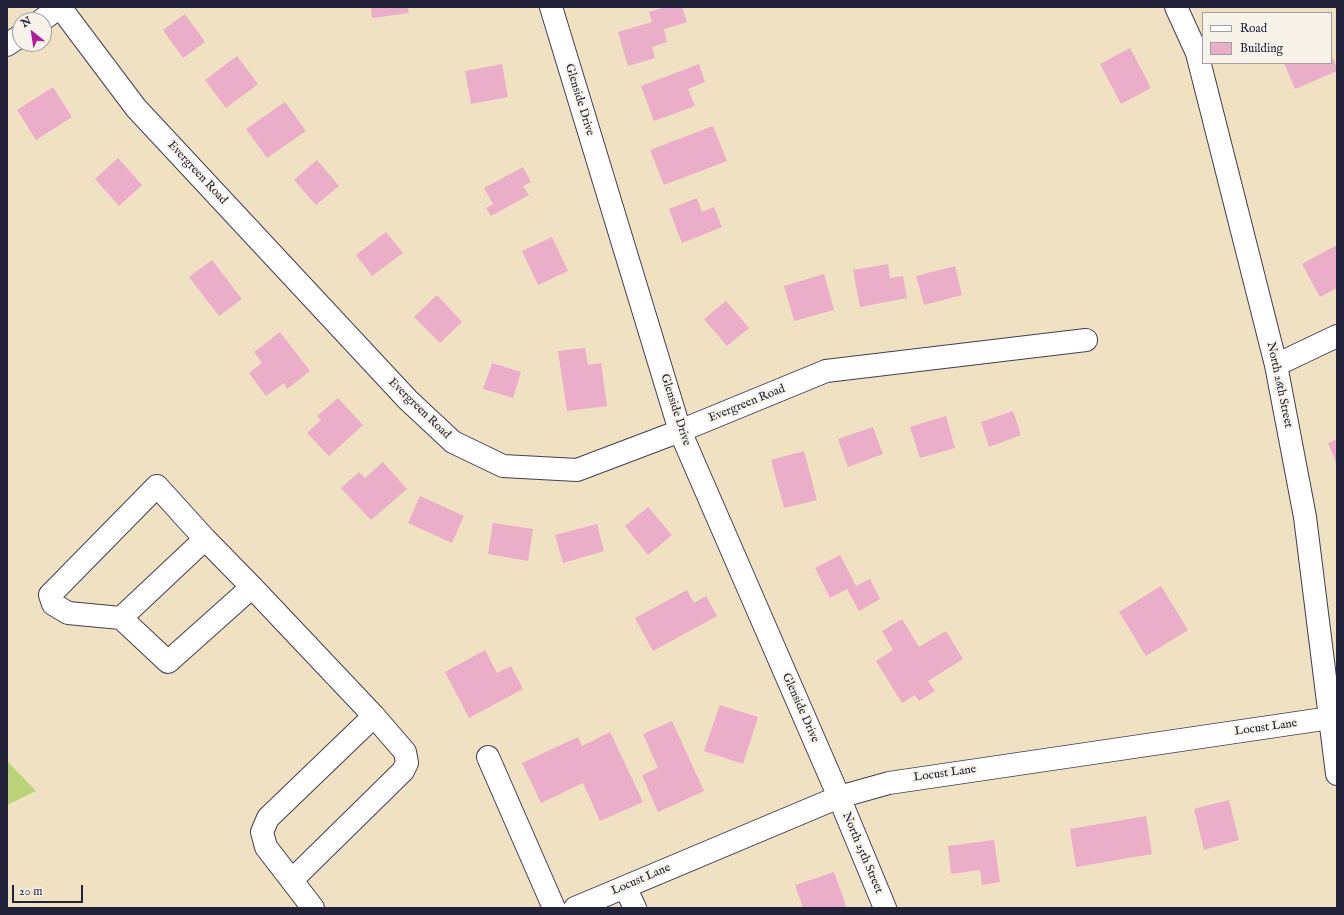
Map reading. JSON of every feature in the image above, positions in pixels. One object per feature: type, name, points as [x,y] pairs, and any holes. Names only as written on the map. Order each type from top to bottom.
[{"type":"street","name":"Evergreen Road","points":[[60,7],[136,108],[408,400],[453,442],[503,466],[577,470],[680,431],[826,371],[1086,340]]},
{"type":"street","name":"Glenside Drive","points":[[551,7],[680,431],[839,797]]},
{"type":"street","name":"North 26th Street","points":[[1176,7],[1197,53],[1276,365],[1305,516],[1333,718],[1337,774]]},
{"type":"street","points":[[1276,365],[1337,336]]},
{"type":"street","points":[[252,587],[168,662],[121,618],[68,613],[53,604],[50,595],[157,486],[205,539],[252,587],[374,716],[405,752],[407,762],[403,771],[292,880]]},
{"type":"street","points":[[121,618],[205,539]]},
{"type":"street","points":[[313,908],[266,847],[262,832],[268,818],[374,716]]},
{"type":"street","name":"Locust Lane","points":[[575,908],[839,797],[889,783],[1333,718]]},
{"type":"street","points":[[488,757],[554,908]]},
{"type":"street","name":"North 25th Street","points":[[839,797],[885,908]]},
{"type":"street","points":[[625,887],[634,908]]},
{"type":"green space","points":[[7,761],[36,791],[7,805]]},
{"type":"building","points":[[371,7],[408,7],[409,13],[372,18]]},
{"type":"building","points":[[666,7],[682,7],[687,22],[664,29],[667,42],[652,47],[655,58],[628,66],[618,32],[652,22],[649,12]]},
{"type":"building","points":[[185,14],[205,42],[183,58],[163,30]]},
{"type":"building","points":[[1130,48],[1151,88],[1121,104],[1100,64]]},
{"type":"building","points":[[237,56],[258,84],[226,108],[205,80]]},
{"type":"building","points":[[1332,56],[1337,71],[1295,89],[1284,64],[1332,64]]},
{"type":"building","points":[[502,64],[508,97],[471,104],[465,71]]},
{"type":"building","points":[[699,64],[705,82],[688,89],[695,106],[654,121],[641,86]]},
{"type":"building","points":[[53,87],[72,117],[36,140],[17,110]]},
{"type":"building","points":[[285,102],[306,131],[267,158],[246,129]]},
{"type":"building","points":[[713,126],[727,161],[664,185],[650,150]]},
{"type":"building","points":[[118,158],[142,185],[119,206],[95,179]]},
{"type":"building","points":[[317,160],[339,186],[316,205],[294,180]]},
{"type":"building","points":[[523,167],[531,182],[523,186],[529,195],[491,216],[486,208],[493,204],[484,188]]},
{"type":"building","points":[[697,198],[702,212],[714,207],[722,227],[682,243],[669,209]]},
{"type":"building","points":[[386,232],[403,253],[372,276],[356,255]]},
{"type":"building","points":[[552,237],[568,271],[538,285],[522,251]]},
{"type":"building","points":[[1337,245],[1337,288],[1320,297],[1302,264]]},
{"type":"building","points":[[212,260],[242,299],[219,316],[189,277]]},
{"type":"building","points":[[888,264],[890,278],[903,276],[907,298],[860,307],[853,270]]},
{"type":"building","points":[[955,266],[962,295],[924,305],[916,276]]},
{"type":"building","points":[[824,274],[834,310],[794,321],[784,286]]},
{"type":"building","points":[[437,295],[462,322],[440,343],[414,317]]},
{"type":"building","points":[[726,301],[749,328],[727,346],[704,319]]},
{"type":"building","points":[[280,332],[310,371],[287,389],[284,383],[266,396],[249,373],[262,363],[254,352]]},
{"type":"building","points":[[585,348],[588,365],[601,363],[607,406],[567,411],[558,351]]},
{"type":"building","points":[[492,363],[521,372],[513,398],[483,389]]},
{"type":"building","points":[[338,398],[363,425],[329,456],[307,433],[321,420],[317,416]]},
{"type":"building","points":[[1013,411],[1021,435],[989,447],[981,422]]},
{"type":"building","points":[[946,416],[955,448],[920,458],[910,427]]},
{"type":"building","points":[[873,427],[883,454],[848,467],[838,439]]},
{"type":"building","points":[[1337,439],[1337,465],[1328,443]]},
{"type":"building","points":[[804,451],[817,500],[784,508],[771,460]]},
{"type":"building","points":[[383,462],[407,489],[371,520],[341,488],[359,472],[365,478]]},
{"type":"building","points":[[420,496],[464,516],[452,543],[408,523]]},
{"type":"building","points":[[648,507],[672,535],[648,555],[625,526]]},
{"type":"building","points":[[493,523],[533,529],[528,561],[488,554]]},
{"type":"building","points":[[597,524],[604,551],[563,563],[555,535]]},
{"type":"building","points":[[840,555],[856,586],[870,579],[880,599],[859,611],[847,589],[830,598],[815,568]]},
{"type":"building","points":[[1161,586],[1188,630],[1146,656],[1119,612]]},
{"type":"building","points":[[687,590],[694,603],[706,596],[717,616],[653,651],[635,618]]},
{"type":"building","points":[[902,619],[919,647],[946,631],[963,659],[928,681],[935,691],[919,701],[915,695],[902,703],[876,661],[893,650],[882,631]]},
{"type":"building","points":[[485,650],[497,673],[511,666],[523,689],[469,718],[445,672]]},
{"type":"building","points":[[720,705],[758,717],[743,764],[704,751]]},
{"type":"building","points":[[672,721],[704,791],[658,812],[642,775],[658,768],[643,734]]},
{"type":"building","points":[[610,732],[643,802],[600,821],[583,783],[541,803],[522,763],[578,737],[582,746]]},
{"type":"building","points":[[1229,800],[1239,840],[1204,850],[1194,809]]},
{"type":"building","points":[[1146,816],[1152,854],[1076,867],[1070,829]]},
{"type":"building","points":[[994,840],[1000,882],[982,885],[980,870],[951,874],[948,846]]},
{"type":"building","points":[[834,872],[846,906],[842,908],[803,908],[795,885]]}]
